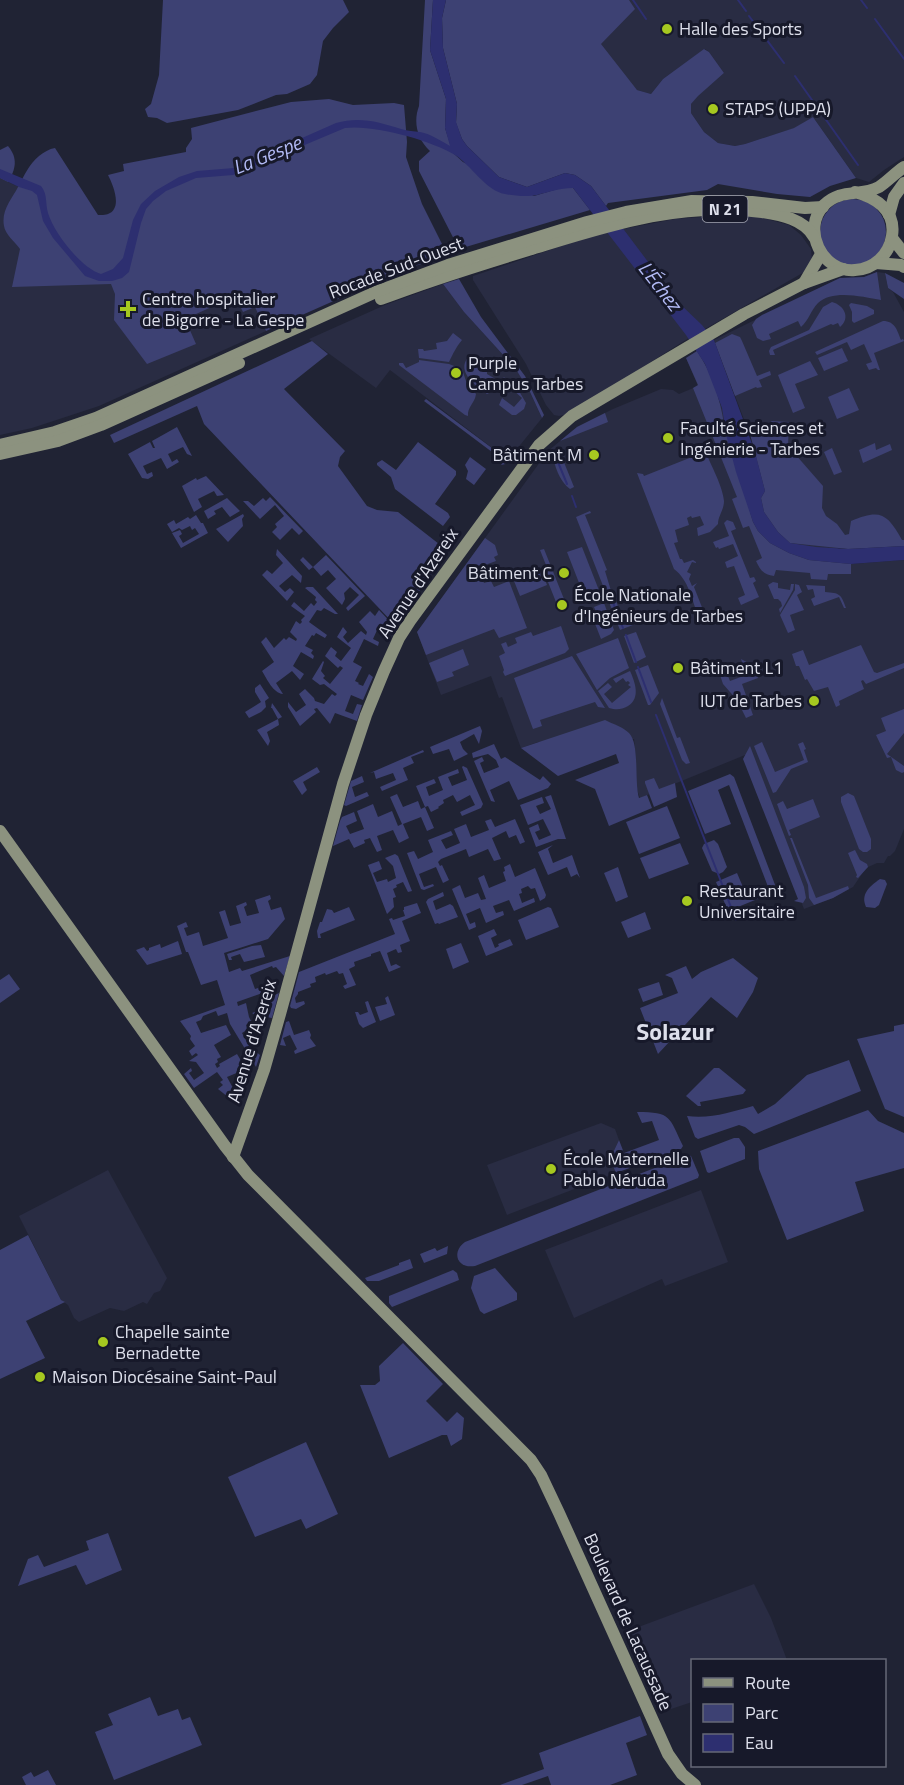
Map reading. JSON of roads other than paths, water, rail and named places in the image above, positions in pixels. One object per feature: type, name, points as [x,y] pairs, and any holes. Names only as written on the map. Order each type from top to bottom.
[{"type":"main road","points":[[855,192],[871,196],[881,204],[893,226],[887,252],[876,263],[865,269],[853,271],[831,264],[821,254],[814,237],[815,221],[823,207],[834,197],[846,193],[855,192],[869,191],[880,186],[904,167]]},
{"type":"main road","points":[[889,215],[894,197],[904,183]]},
{"type":"main road","name":"Rocade Sud-Ouest","points":[[0,445],[55,432],[96,418],[378,291],[448,264],[658,206],[702,201],[752,202],[805,208],[823,207]]},
{"type":"main road","name":"Rocade Sud-Ouest","points":[[627,216],[703,209],[746,210],[777,214],[801,223],[811,231],[814,237]]},
{"type":"main road","name":"Rocade Sud-Ouest","points":[[0,454],[58,441],[101,425],[382,298],[589,226]]},
{"type":"main road","points":[[892,238],[904,253]]},
{"type":"main road","points":[[804,283],[821,254]]},
{"type":"main road","points":[[876,263],[904,267]]},
{"type":"main road","name":"Avenue d'Azereix","points":[[233,1157],[264,1070],[343,784],[366,715],[399,638],[538,445],[572,416],[713,332],[804,283],[843,269]]},
{"type":"main road","name":"Boulevard de Lacaussade","points":[[0,831],[248,1175],[525,1453],[538,1470],[668,1754],[682,1774],[695,1785]]},
{"type":"water","points":[[433,0],[446,0],[442,18],[443,48],[457,104],[456,122],[462,139],[499,177],[527,187],[565,173],[575,175],[591,186],[679,303],[714,340],[755,452],[765,491],[761,498],[764,512],[778,532],[790,543],[816,547],[848,549],[904,546],[904,560],[851,564],[809,560],[770,543],[758,531],[736,472],[722,408],[705,364],[686,335],[573,188],[529,196],[505,194],[491,188],[461,159],[444,149],[401,134],[370,128],[345,128],[233,175],[196,178],[166,191],[146,209],[129,272],[122,278],[112,281],[99,281],[85,276],[53,238],[43,221],[37,195],[0,178],[0,169],[41,186],[45,193],[51,221],[62,240],[85,265],[101,274],[113,269],[123,258],[133,220],[141,204],[155,191],[179,177],[197,171],[234,168],[336,123],[353,120],[377,122],[424,133],[450,146],[445,128],[446,99],[430,50]]},
{"type":"waterway","points":[[633,0],[646,19]]},
{"type":"waterway","points":[[738,0],[746,11]]},
{"type":"waterway","points":[[861,0],[867,8]]},
{"type":"waterway","points":[[749,16],[784,63]]},
{"type":"waterway","points":[[875,19],[904,59]]},
{"type":"waterway","points":[[795,76],[858,165]]},
{"type":"waterway","points":[[553,450],[567,484]]},
{"type":"waterway","points":[[572,496],[576,507]]},
{"type":"waterway","points":[[612,600],[623,628]]},
{"type":"waterway","points":[[626,635],[636,662]]},
{"type":"waterway","points":[[638,667],[651,702]]},
{"type":"waterway","points":[[656,715],[736,920]]},
{"type":"place","name":"Halle des Sports","points":[[667,29]]},
{"type":"place","name":"STAPS (UPPA)","points":[[713,109]]},
{"type":"place","name":"Centre hospitalier de Bigorre - La Gespe","points":[[128,309]]},
{"type":"place","name":"Purple Campus Tarbes","points":[[456,373]]},
{"type":"place","name":"Faculté Sciences et Ingénierie - Tarbes","points":[[668,438]]},
{"type":"place","name":"Bâtiment M","points":[[594,455]]},
{"type":"place","name":"Bâtiment C","points":[[564,573]]},
{"type":"place","name":"École Nationale d'Ingénieurs de Tarbes","points":[[562,605]]},
{"type":"place","name":"Bâtiment L1","points":[[678,668]]},
{"type":"place","name":"IUT de Tarbes","points":[[814,701]]},
{"type":"place","name":"Restaurant Universitaire","points":[[687,901]]},
{"type":"place","name":"École Maternelle Pablo Néruda","points":[[551,1169]]},
{"type":"place","name":"Chapelle sainte Bernadette","points":[[103,1342]]},
{"type":"place","name":"Maison Diocésaine Saint-Paul","points":[[40,1377]]},
{"type":"district","name":"Solazur","points":[[675,1032]]},
{"type":"water label","name":"La Gespe","points":[[267,155]]},
{"type":"water label","name":"L'Échez","points":[[660,286]]}]
